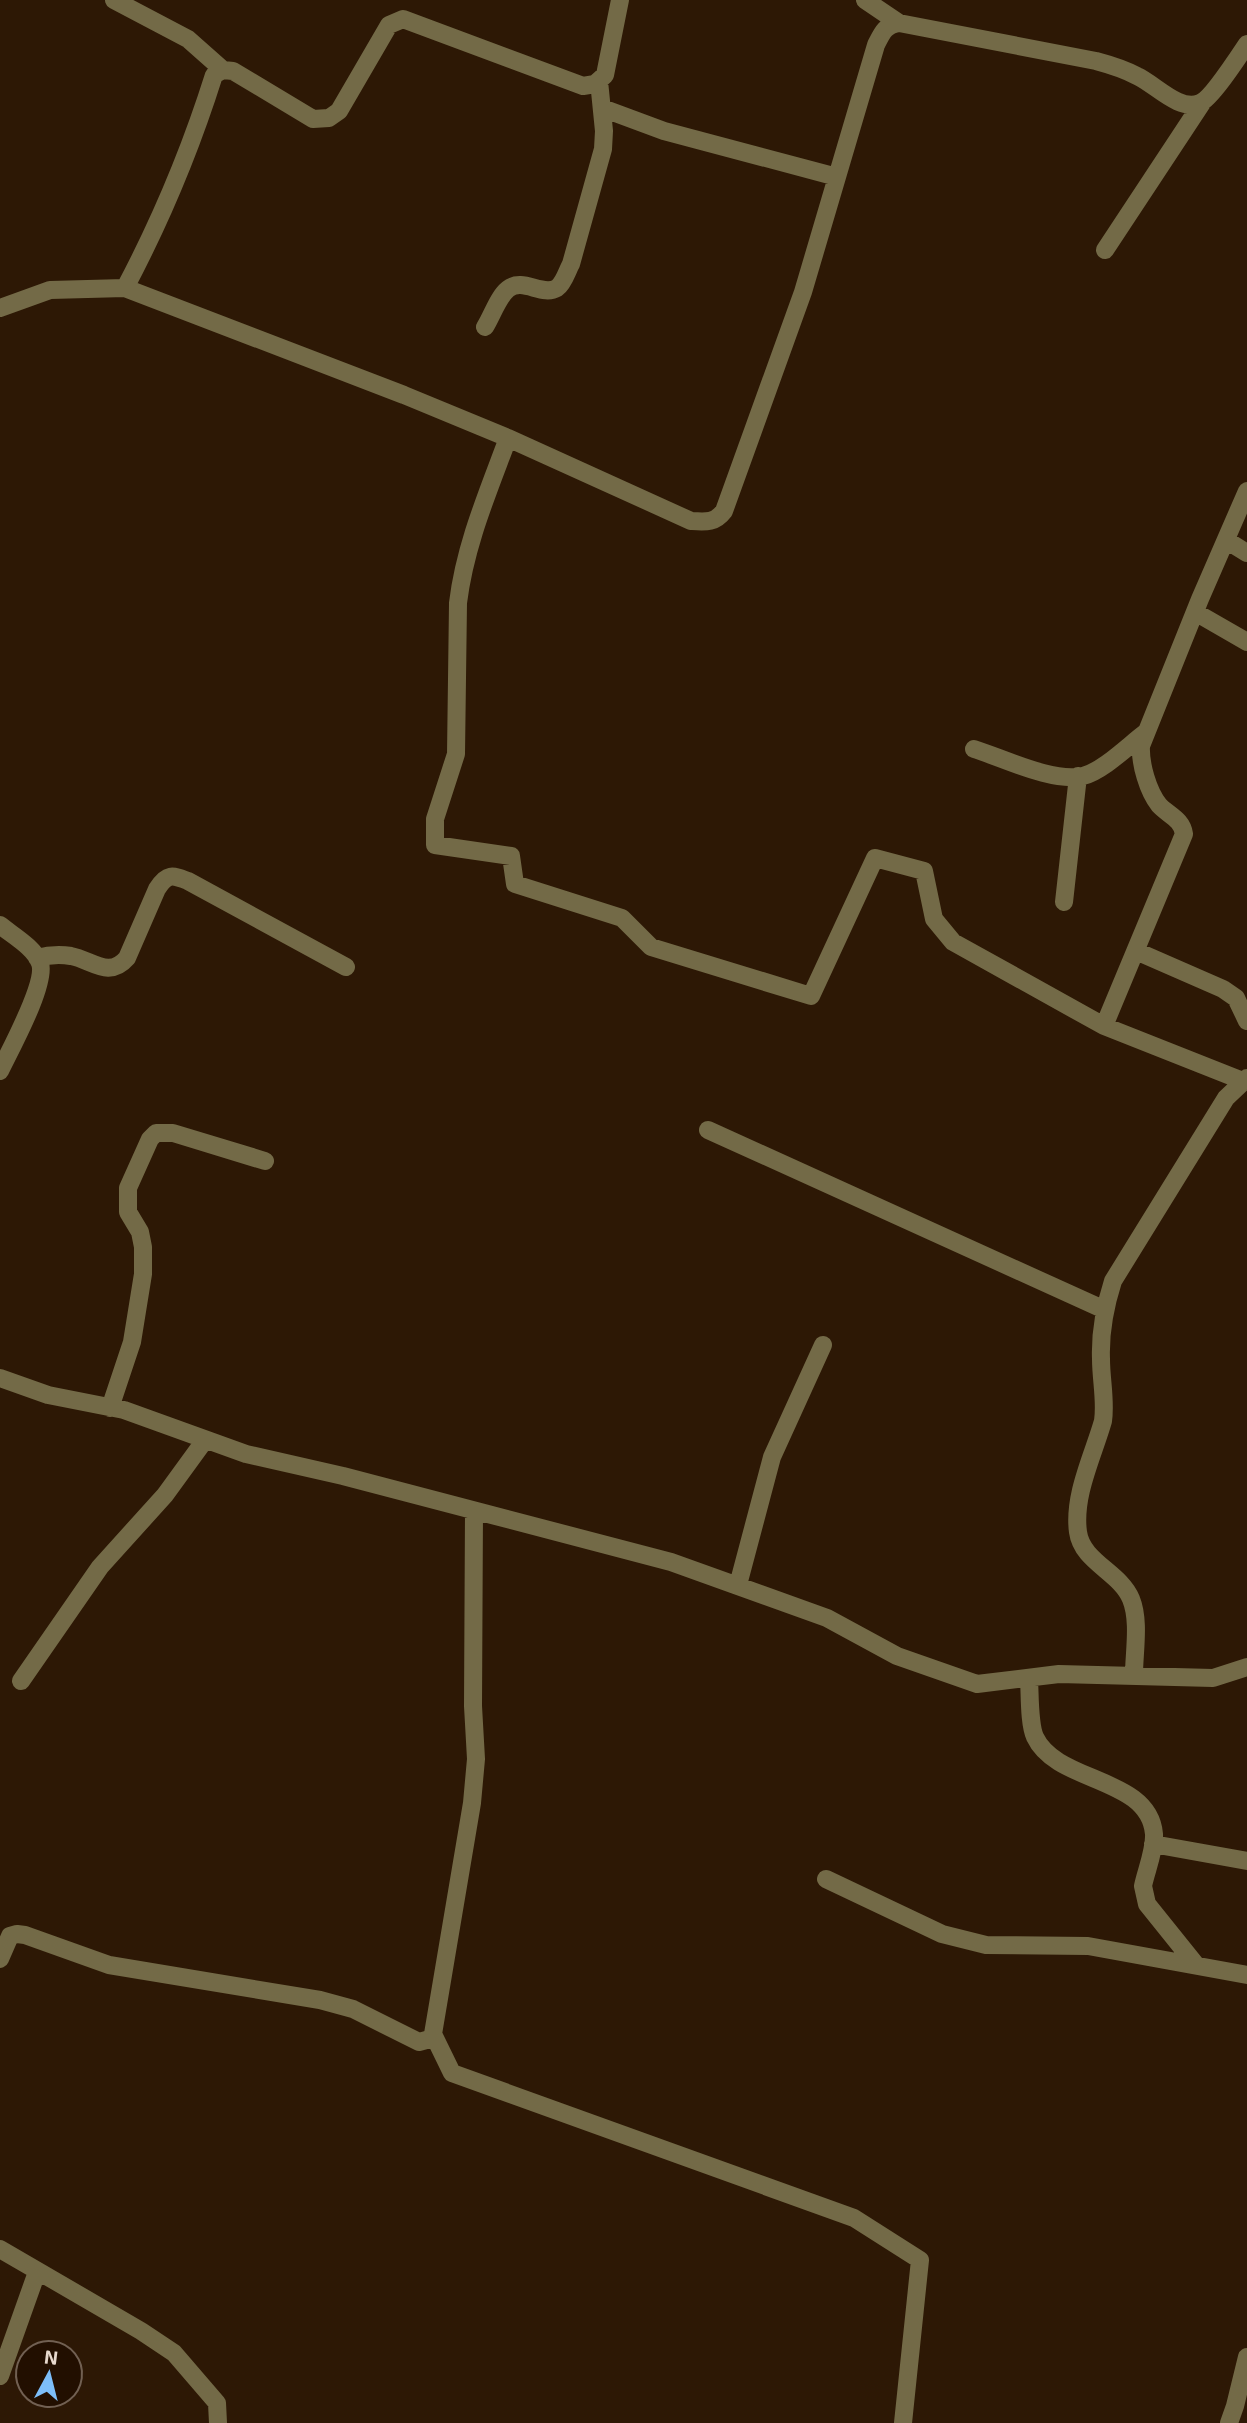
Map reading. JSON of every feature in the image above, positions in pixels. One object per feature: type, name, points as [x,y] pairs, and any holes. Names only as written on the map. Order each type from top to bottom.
[{"type":"street","points":[[114,0],[188,39],[223,70]]},
{"type":"street","points":[[125,288],[143,255],[199,124],[214,75],[223,70],[233,71],[313,120],[329,118],[340,111],[390,25],[403,19],[583,86],[595,84],[605,75],[620,0]]},
{"type":"street","points":[[864,0],[899,23]]},
{"type":"street","points":[[0,308],[50,290],[125,288],[404,395],[508,438],[691,521],[707,522],[718,519],[724,511],[803,292],[876,45],[883,30],[891,24],[899,23],[1096,61],[1121,68],[1141,78],[1180,103],[1202,103]]},
{"type":"street","points":[[1105,250],[1202,103],[1240,67],[1247,44]]},
{"type":"street","points":[[485,327],[506,290],[520,284],[547,290],[556,288],[563,281],[571,264],[603,149],[599,80]]},
{"type":"street","points":[[601,108],[664,131],[837,177]]},
{"type":"street","points":[[508,438],[471,537],[461,578],[458,603],[456,754],[435,819],[435,845],[511,856],[515,884],[622,918],[651,947],[811,996],[875,858],[924,871],[934,919],[953,942],[1104,1026],[1245,1079],[1226,1098],[1113,1281],[1105,1310],[1101,1357],[1105,1407],[1077,1507],[1078,1533],[1082,1545],[1131,1599],[1134,1619],[1134,1675]]},
{"type":"street","points":[[1104,1026],[1184,834],[1178,821],[1154,798],[1141,757],[1145,733],[1247,491]]},
{"type":"street","points":[[1226,540],[1247,553]]},
{"type":"street","points":[[1195,612],[1247,642]]},
{"type":"street","points":[[974,749],[1052,775],[1078,776],[1085,775],[1107,762],[1145,733]]},
{"type":"street","points":[[1064,902],[1078,776]]},
{"type":"street","points":[[37,958],[52,955],[73,957],[107,969],[122,964],[157,888],[163,879],[170,876],[188,881],[346,967]]},
{"type":"street","points":[[0,925],[37,958],[42,973],[37,990],[0,1071]]},
{"type":"street","points":[[1136,951],[1223,989],[1236,998],[1247,1021]]},
{"type":"street","points":[[708,1130],[1105,1310]]},
{"type":"street","points":[[110,1408],[132,1342],[143,1274],[143,1247],[140,1232],[128,1212],[128,1188],[150,1139],[156,1133],[173,1133],[265,1161]]},
{"type":"street","points":[[738,1585],[772,1457],[823,1345]]},
{"type":"street","points":[[0,1378],[48,1395],[124,1410],[246,1454],[343,1476],[671,1562],[827,1618],[897,1656],[978,1684],[1059,1674],[1213,1678],[1247,1667]]},
{"type":"street","points":[[21,1681],[100,1567],[164,1495],[205,1440]]},
{"type":"street","points":[[0,1959],[10,1936],[25,1935],[109,1965],[320,2000],[353,2009],[419,2042],[426,2042],[433,2034],[470,1817],[475,1770],[474,1511]]},
{"type":"street","points":[[1029,1679],[1033,1735],[1042,1749],[1061,1764],[1137,1801],[1145,1810],[1154,1836],[1143,1886],[1147,1904],[1196,1965]]},
{"type":"street","points":[[1153,1844],[1247,1861]]},
{"type":"street","points":[[826,1879],[942,1934],[986,1945],[1088,1947],[1247,1975]]},
{"type":"street","points":[[433,2034],[452,2073],[854,2218],[920,2260],[903,2423]]},
{"type":"street","points":[[0,2249],[174,2353],[217,2403],[218,2423]]},
{"type":"street","points":[[0,2376],[37,2272]]},
{"type":"street","points":[[1228,2423],[1247,2357]]}]
